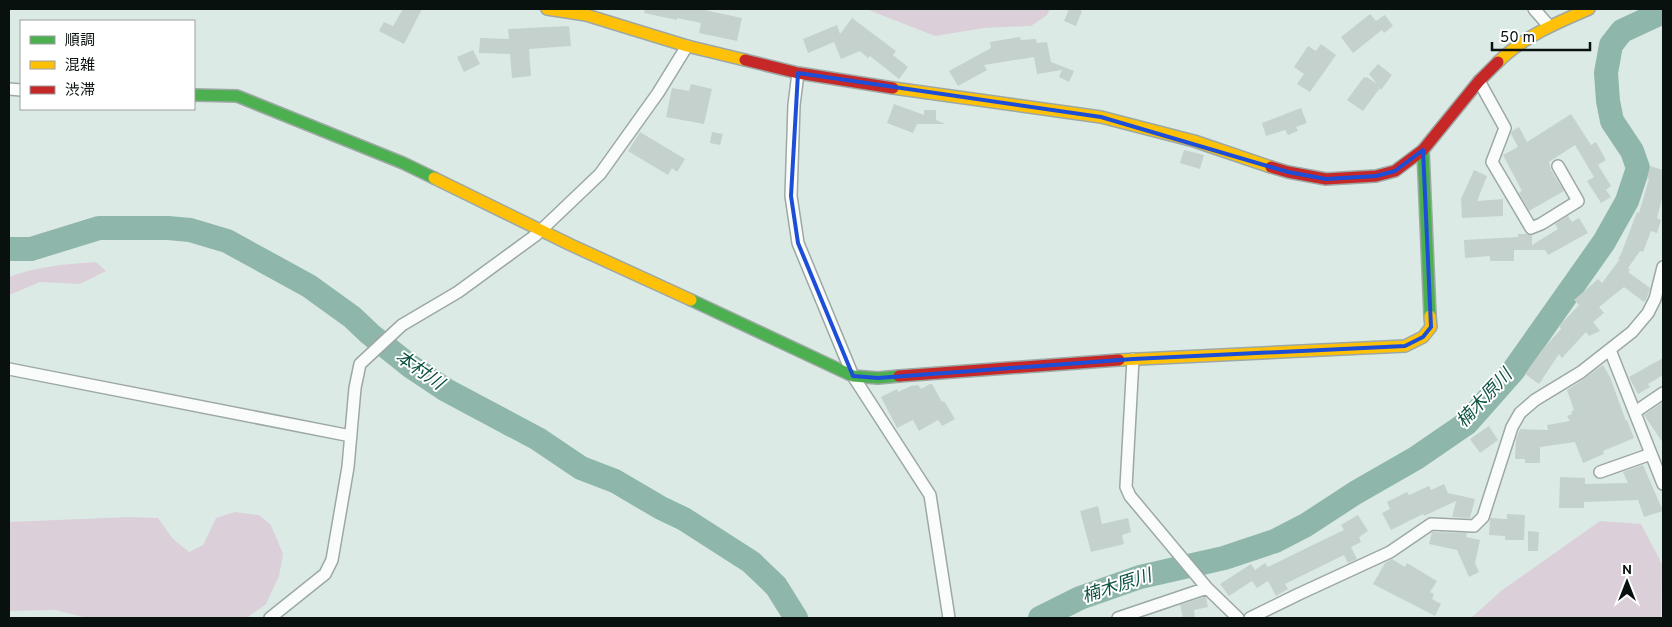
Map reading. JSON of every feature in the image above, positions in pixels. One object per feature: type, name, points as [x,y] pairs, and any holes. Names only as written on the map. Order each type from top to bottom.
[{"type":"street","points":[[547,9],[586,15],[687,46],[798,73],[854,83],[1101,117],[1194,141],[1288,172],[1326,179],[1376,176],[1395,171],[1423,150],[1479,80],[1511,49],[1549,26],[1589,9]]},
{"type":"street","points":[[1534,9],[1549,26]]},
{"type":"street","points":[[270,618],[325,574],[332,560],[348,467],[360,364],[402,325],[458,292],[542,230],[600,174],[658,93],[687,46]]},
{"type":"street","points":[[798,73],[794,105],[791,196],[798,244],[853,376],[930,495],[950,618]]},
{"type":"street","points":[[1479,80],[1505,128],[1492,162],[1531,228],[1541,224],[1578,201],[1558,166]]},
{"type":"street","points":[[195,95],[237,96],[403,163],[853,376],[878,378],[1134,359],[1405,346],[1423,337],[1431,327],[1423,150]]},
{"type":"street","points":[[1250,618],[1390,552],[1431,524],[1474,526],[1483,517],[1512,427],[1520,413],[1535,400],[1581,372],[1632,332],[1648,313],[1655,299],[1663,267]]},
{"type":"street","points":[[1610,350],[1663,484]]},
{"type":"street","points":[[1134,359],[1126,487],[1130,496],[1203,584],[1238,618]]},
{"type":"street","points":[[9,369],[351,436]]},
{"type":"street","points":[[1635,412],[1663,393]]},
{"type":"street","points":[[1600,472],[1651,454]]},
{"type":"street","points":[[1118,618],[1203,584]]},
{"type":"highlighted area","points":[[798,73],[1101,117],[1288,172],[1326,179],[1376,176],[1395,171],[1423,150],[1431,327],[1423,337],[1405,346],[1133,359],[878,378],[853,376],[798,243],[791,196]]},
{"type":"shaded area","points":[[866,9],[1050,9],[1047,15],[1031,26],[984,28],[935,36]]},
{"type":"shaded area","points":[[96,262],[106,271],[80,284],[40,282],[9,295],[9,277],[42,268]]},
{"type":"shaded area","points":[[235,512],[259,515],[271,525],[283,554],[279,576],[266,604],[247,618],[87,618],[55,610],[9,611],[9,522],[129,517],[158,518],[173,539],[189,552],[203,545],[216,518]]},
{"type":"shaded area","points":[[1600,521],[1641,524],[1662,564],[1661,618],[1471,618],[1501,591]]},
{"type":"building","points":[[403,9],[422,9],[404,44],[379,31],[384,22],[393,26]]},
{"type":"building","points":[[645,9],[700,9],[742,18],[737,41],[699,33],[701,23],[644,13]]},
{"type":"building","points":[[1069,9],[1082,11],[1076,26],[1064,21]]},
{"type":"building","points":[[1370,14],[1376,21],[1385,15],[1393,26],[1384,33],[1382,30],[1353,53],[1341,37]]},
{"type":"building","points":[[852,18],[896,51],[893,55],[908,67],[899,79],[870,56],[868,58],[860,51],[841,59],[834,42],[808,53],[803,39],[837,25],[840,34]]},
{"type":"building","points":[[569,26],[571,46],[529,49],[531,76],[512,78],[510,54],[479,53],[480,38],[509,39],[508,29]]},
{"type":"building","points":[[1020,37],[1021,40],[1036,39],[1037,43],[1047,42],[1051,62],[1074,71],[1069,82],[1059,77],[1062,70],[1037,74],[1034,57],[984,65],[987,70],[958,86],[949,71],[991,48],[990,42]]},
{"type":"building","points":[[1321,44],[1336,55],[1310,92],[1297,84],[1304,74],[1294,67],[1308,46],[1316,51]]},
{"type":"building","points":[[473,50],[480,64],[464,72],[457,57]]},
{"type":"building","points":[[1378,64],[1392,75],[1363,111],[1347,100],[1364,77],[1377,84],[1369,74]]},
{"type":"building","points":[[691,84],[712,89],[704,124],[666,117],[672,88],[689,91]]},
{"type":"building","points":[[894,104],[924,115],[924,110],[936,110],[936,120],[945,124],[917,124],[913,133],[887,123]]},
{"type":"building","points":[[1301,108],[1307,123],[1296,127],[1298,131],[1288,135],[1285,130],[1266,136],[1262,123]]},
{"type":"building","points":[[1571,114],[1591,145],[1596,142],[1606,160],[1598,165],[1611,186],[1606,190],[1611,197],[1601,203],[1587,181],[1594,177],[1575,145],[1549,162],[1551,170],[1564,191],[1529,211],[1519,193],[1522,191],[1503,155],[1518,147],[1511,134],[1512,131],[1519,127],[1527,142]]},
{"type":"building","points":[[640,132],[685,159],[677,172],[672,168],[668,175],[628,151]]},
{"type":"building","points":[[712,132],[723,134],[720,145],[710,143]]},
{"type":"building","points":[[1184,150],[1204,155],[1200,169],[1180,163]]},
{"type":"building","points":[[1650,166],[1663,170],[1663,195],[1657,218],[1661,220],[1657,233],[1651,231],[1643,252],[1640,251],[1628,268],[1630,270],[1628,272],[1650,288],[1646,300],[1644,302],[1624,287],[1599,307],[1604,313],[1593,322],[1600,331],[1589,336],[1586,332],[1562,358],[1559,354],[1539,384],[1525,374],[1542,350],[1561,329],[1559,326],[1579,305],[1574,300],[1598,279],[1602,283],[1620,259],[1618,259],[1637,212],[1639,213],[1649,179],[1647,178]]},
{"type":"building","points":[[1474,170],[1487,176],[1477,201],[1503,199],[1503,216],[1462,218],[1461,199]]},
{"type":"building","points":[[1568,216],[1572,222],[1579,218],[1588,233],[1548,255],[1545,250],[1514,250],[1514,261],[1490,261],[1490,256],[1465,258],[1464,240],[1518,237],[1518,234],[1527,234],[1532,235],[1532,245],[1558,229],[1555,224]]},
{"type":"building","points":[[1663,358],[1663,375],[1648,384],[1650,387],[1638,394],[1629,377]]},
{"type":"building","points":[[1603,365],[1610,377],[1634,438],[1603,451],[1604,454],[1583,463],[1575,442],[1540,447],[1540,463],[1525,463],[1525,459],[1515,459],[1516,439],[1520,429],[1548,430],[1547,425],[1570,421],[1567,416],[1572,414],[1571,412],[1574,410],[1567,390]]},
{"type":"building","points":[[932,384],[942,402],[944,401],[955,419],[942,426],[938,420],[919,431],[913,420],[897,428],[881,397],[897,389],[898,392],[918,385],[921,389]]},
{"type":"building","points":[[1663,402],[1663,443],[1644,415]]},
{"type":"building","points":[[1489,426],[1498,440],[1480,453],[1470,439]]},
{"type":"building","points":[[1643,465],[1663,511],[1644,517],[1638,500],[1584,502],[1584,508],[1559,508],[1560,477],[1585,478],[1585,484],[1628,483],[1623,472]]},
{"type":"building","points":[[1444,484],[1448,493],[1475,499],[1470,518],[1452,517],[1456,501],[1424,516],[1423,514],[1391,530],[1382,513],[1390,509],[1387,502],[1407,492],[1409,495],[1429,486],[1431,490]]},
{"type":"building","points":[[1098,506],[1102,524],[1128,518],[1131,532],[1122,535],[1124,544],[1091,552],[1080,511]]},
{"type":"building","points":[[1507,514],[1525,515],[1524,540],[1505,540],[1505,536],[1489,535],[1490,518],[1507,519]]},
{"type":"building","points":[[1358,515],[1368,531],[1359,537],[1361,542],[1351,547],[1357,559],[1348,563],[1344,555],[1285,584],[1288,589],[1276,596],[1268,581],[1257,588],[1252,581],[1229,596],[1220,584],[1251,564],[1255,570],[1265,563],[1268,567],[1344,530],[1341,525]]},
{"type":"building","points":[[1528,531],[1539,532],[1538,551],[1528,551]]},
{"type":"building","points":[[1432,532],[1467,533],[1466,537],[1480,540],[1475,563],[1479,572],[1469,577],[1457,550],[1429,544]]},
{"type":"building","points":[[1392,559],[1405,567],[1407,563],[1437,581],[1430,592],[1434,594],[1432,599],[1441,604],[1435,616],[1373,584],[1385,563]]},
{"type":"building","points":[[1206,597],[1208,607],[1194,610],[1195,618],[1183,618],[1180,605]]},
{"type":"waterway","name":"楠木原川","points":[[1040,618],[1080,598],[1140,577],[1224,558],[1275,541],[1306,525],[1355,493],[1416,458],[1467,423],[1513,371],[1604,242],[1627,201],[1638,168],[1632,151],[1612,121],[1606,73],[1611,45],[1622,31],[1663,12]]},
{"type":"waterway","name":"本村川","points":[[9,249],[31,249],[99,228],[168,228],[190,230],[227,241],[309,286],[352,317],[410,366],[446,390],[538,439],[581,468],[615,481],[684,519],[751,562],[776,586],[796,618]]},
{"type":"traffic: fast","points":[[195,95],[237,96],[403,163],[434,178]]},
{"type":"traffic: fast","points":[[1423,150],[1430,316]]},
{"type":"traffic: fast","points":[[691,300],[853,376],[878,378],[899,376]]},
{"type":"traffic: slow","points":[[547,9],[586,15],[687,46],[745,60]]},
{"type":"traffic: slow","points":[[1498,62],[1529,38],[1552,25],[1589,9]]},
{"type":"traffic: slow","points":[[893,88],[1101,117],[1194,141],[1271,167]]},
{"type":"traffic: slow","points":[[434,178],[571,245],[691,300]]},
{"type":"traffic: slow","points":[[1119,360],[1405,346],[1423,337],[1431,327],[1430,316]]},
{"type":"traffic: jam","points":[[745,60],[798,73],[893,88]]},
{"type":"traffic: jam","points":[[1271,167],[1326,179],[1376,176],[1395,171],[1423,150],[1479,81],[1498,62]]},
{"type":"traffic: jam","points":[[899,376],[1119,360]]}]
